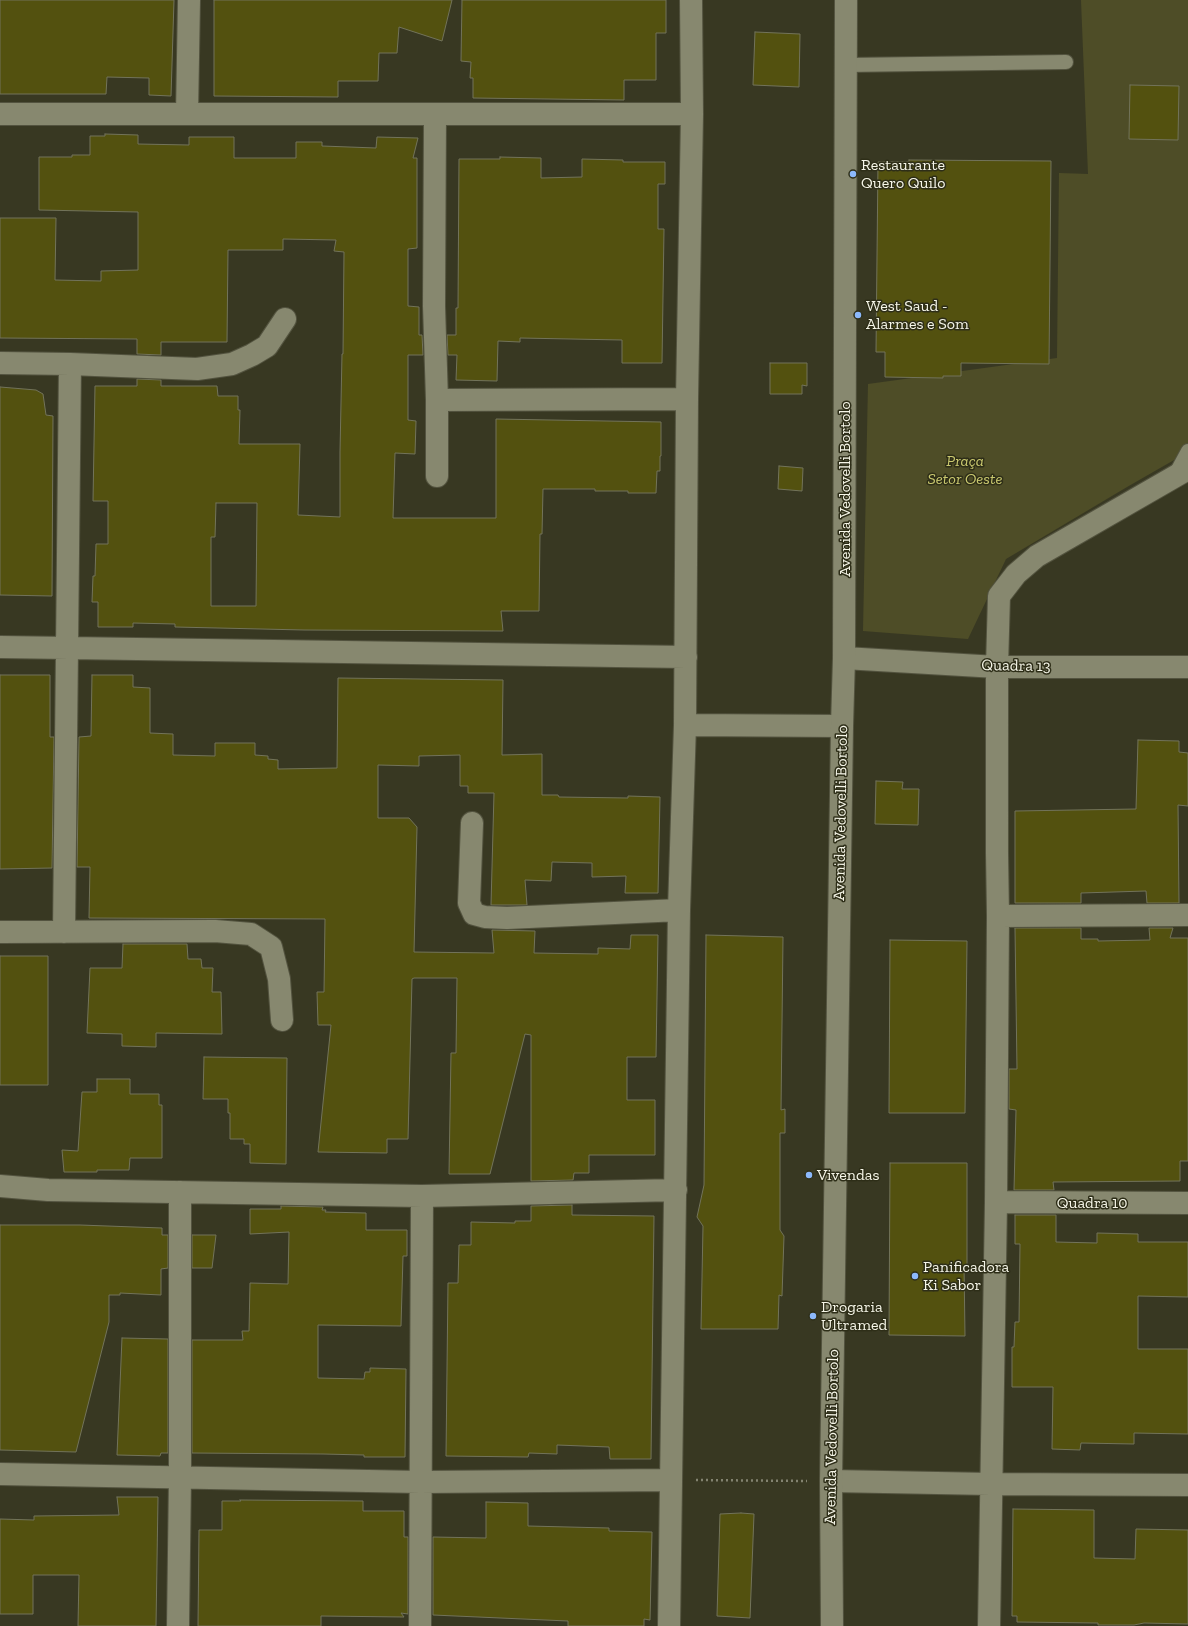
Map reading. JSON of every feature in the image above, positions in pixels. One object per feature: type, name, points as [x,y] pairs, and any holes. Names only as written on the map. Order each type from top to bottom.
[{"type":"street","points":[[187,114],[190,0]]},
{"type":"street","points":[[669,1626],[679,910],[686,657],[687,399],[692,114],[691,0]]},
{"type":"street","name":"Avenida Vedovelli Bortolo","points":[[832,1626],[831,1481],[844,658],[846,0]]},
{"type":"street","points":[[0,114],[692,114]]},
{"type":"street","points":[[435,115],[434,306],[437,400],[437,476]]},
{"type":"street","points":[[0,363],[197,369],[232,364],[267,346],[285,319]]},
{"type":"street","points":[[64,932],[70,364]]},
{"type":"street","points":[[437,400],[687,399]]},
{"type":"street","points":[[989,1626],[990,1484],[996,1202],[998,916],[997,667],[999,596],[1016,574],[1037,556],[1181,473]]},
{"type":"street","points":[[0,647],[686,657]]},
{"type":"street","name":"Quadra 13","points":[[844,658],[997,667],[1188,667]]},
{"type":"street","points":[[685,725],[842,726]]},
{"type":"street","points":[[472,823],[469,903],[474,914],[485,918],[507,918],[679,910]]},
{"type":"street","points":[[998,916],[1188,915]]},
{"type":"street","points":[[0,932],[216,931],[251,934],[271,947],[279,979],[282,1020]]},
{"type":"street","points":[[0,1186],[48,1190],[422,1196],[676,1190]]},
{"type":"street","points":[[178,1626],[180,1477],[180,1192]]},
{"type":"street","points":[[420,1626],[422,1196]]},
{"type":"street","name":"Quadra 10","points":[[996,1202],[1188,1203]]},
{"type":"street","points":[[0,1474],[420,1482],[672,1480]]},
{"type":"street","points":[[831,1481],[990,1484],[1188,1485]]},
{"type":"lane","points":[[846,65],[1066,62]]},
{"type":"lane","points":[[1181,473],[1188,450]]},
{"type":"path","points":[[672,1480],[831,1481]]},
{"type":"green space","name":"Praça Setor Oeste","points":[[1081,0],[1188,0],[1188,452],[1006,559],[968,639],[863,631],[868,384],[1057,358],[1059,173],[1088,174]]},
{"type":"building","points":[[0,0],[174,0],[171,96],[149,95],[149,78],[107,77],[106,94],[0,94]]},
{"type":"building","points":[[214,0],[452,0],[442,41],[399,27],[397,53],[379,53],[378,81],[338,81],[338,97],[214,96]]},
{"type":"building","points":[[462,0],[666,0],[666,33],[656,33],[656,80],[624,80],[624,100],[473,98],[473,78],[470,78],[471,62],[461,61]]},
{"type":"building","points":[[755,32],[800,34],[799,87],[753,85]]},
{"type":"building","points":[[1130,85],[1179,86],[1178,140],[1129,139]]},
{"type":"building","points":[[105,134],[138,135],[138,144],[189,145],[189,137],[234,137],[234,158],[296,158],[296,142],[322,142],[322,146],[376,148],[377,137],[418,138],[413,158],[417,158],[417,248],[408,249],[408,306],[419,307],[419,335],[422,335],[423,355],[408,355],[408,420],[416,421],[415,454],[395,453],[393,518],[496,518],[496,419],[661,422],[660,471],[657,471],[656,493],[595,491],[595,489],[543,489],[542,534],[540,534],[539,611],[501,611],[503,631],[304,630],[175,627],[175,624],[133,623],[133,627],[98,627],[98,602],[92,602],[93,576],[95,576],[96,544],[108,544],[108,501],[93,501],[95,386],[137,386],[137,379],[161,380],[161,386],[217,386],[218,396],[238,396],[238,410],[240,410],[239,444],[300,444],[298,515],[340,517],[343,354],[344,252],[334,251],[336,240],[283,239],[283,250],[228,250],[227,342],[161,342],[161,355],[137,354],[137,339],[0,338],[0,218],[56,218],[55,280],[101,281],[101,271],[138,270],[138,212],[39,210],[39,157],[72,157],[72,155],[90,155],[90,136],[105,136]],"holes":[[[216,503],[257,503],[256,606],[211,606],[211,537],[215,537]]]},
{"type":"building","points":[[500,157],[541,158],[541,178],[582,177],[582,159],[623,160],[623,162],[665,162],[665,184],[658,184],[658,229],[664,229],[662,363],[622,363],[622,340],[520,338],[520,342],[498,341],[497,381],[456,380],[457,355],[448,355],[447,335],[456,335],[456,308],[458,308],[459,159],[500,159]]},
{"type":"building","points":[[909,160],[1051,161],[1049,364],[961,363],[961,376],[943,376],[943,378],[885,377],[885,352],[876,352],[878,162],[909,162]]},
{"type":"building","points":[[770,363],[807,363],[807,386],[802,385],[802,394],[770,394]]},
{"type":"building","points":[[0,387],[36,390],[43,394],[46,415],[53,416],[52,596],[0,595]]},
{"type":"building","points":[[779,466],[803,468],[802,491],[778,489]]},
{"type":"building","points":[[0,675],[50,675],[50,737],[54,737],[52,868],[0,869]]},
{"type":"building","points":[[92,675],[133,675],[133,687],[150,688],[150,733],[173,734],[173,755],[215,756],[215,743],[255,743],[255,755],[268,756],[268,759],[278,760],[278,769],[337,768],[338,678],[503,680],[502,755],[542,754],[542,795],[558,795],[559,797],[660,797],[658,893],[625,893],[626,876],[592,877],[592,863],[552,862],[551,881],[525,880],[527,905],[491,905],[494,793],[468,793],[468,786],[460,786],[460,755],[419,756],[419,766],[378,765],[378,818],[409,818],[417,827],[414,952],[494,953],[492,930],[535,931],[534,953],[598,954],[598,948],[630,949],[631,935],[658,935],[656,1057],[627,1057],[627,1100],[655,1100],[655,1155],[589,1155],[589,1173],[574,1173],[573,1180],[531,1181],[531,1035],[525,1034],[490,1174],[449,1174],[451,1053],[456,1053],[457,978],[412,979],[408,1139],[387,1139],[387,1153],[318,1152],[331,1025],[318,1025],[317,992],[324,992],[325,919],[89,918],[90,867],[77,867],[79,737],[91,736]]},
{"type":"building","points":[[1138,740],[1179,741],[1179,752],[1188,753],[1188,806],[1178,805],[1179,903],[1147,903],[1146,891],[1081,893],[1081,903],[1015,903],[1015,811],[1136,809]]},
{"type":"building","points":[[876,781],[903,782],[902,789],[919,789],[918,825],[875,824]]},
{"type":"building","points":[[1015,928],[1081,928],[1081,939],[1098,939],[1098,941],[1150,940],[1149,928],[1173,928],[1170,938],[1188,938],[1188,1161],[1180,1161],[1180,1181],[1053,1182],[1054,1190],[1014,1190],[1016,1110],[1009,1109],[1009,1069],[1017,1069]]},
{"type":"building","points":[[706,935],[783,937],[781,1110],[785,1109],[785,1133],[780,1133],[780,1230],[784,1236],[782,1296],[779,1295],[778,1329],[701,1329],[703,1226],[697,1217],[704,1185]]},
{"type":"building","points":[[890,940],[967,941],[965,1113],[889,1113]]},
{"type":"building","points":[[123,944],[187,944],[188,959],[201,959],[202,968],[213,968],[212,992],[221,992],[222,1034],[156,1033],[156,1047],[122,1046],[122,1034],[87,1033],[90,968],[122,968]]},
{"type":"building","points":[[0,956],[48,956],[48,1085],[0,1085]]},
{"type":"building","points":[[204,1057],[287,1058],[286,1164],[250,1163],[250,1144],[244,1144],[244,1139],[230,1139],[230,1113],[228,1113],[228,1099],[203,1099]]},
{"type":"building","points":[[97,1079],[130,1079],[130,1094],[159,1094],[159,1105],[162,1105],[162,1158],[130,1158],[129,1170],[64,1172],[62,1150],[78,1151],[82,1092],[97,1092]]},
{"type":"building","points":[[890,1163],[967,1163],[967,1265],[964,1265],[965,1336],[889,1335]]},
{"type":"building","points":[[572,1205],[572,1215],[654,1216],[651,1459],[610,1459],[609,1447],[557,1445],[557,1454],[529,1453],[528,1457],[446,1456],[448,1283],[458,1283],[459,1245],[471,1245],[471,1222],[515,1223],[515,1221],[531,1221],[531,1206]]},
{"type":"building","points":[[281,1206],[323,1207],[322,1210],[326,1210],[325,1212],[366,1213],[366,1230],[407,1230],[407,1256],[403,1256],[401,1326],[318,1325],[318,1378],[364,1379],[365,1372],[370,1372],[370,1368],[406,1369],[405,1457],[364,1457],[364,1455],[323,1454],[192,1453],[192,1340],[243,1340],[242,1331],[249,1331],[250,1283],[288,1284],[289,1232],[250,1234],[250,1209],[281,1209]]},
{"type":"building","points":[[1015,1215],[1056,1215],[1056,1242],[1097,1243],[1097,1233],[1138,1234],[1138,1242],[1188,1242],[1188,1297],[1138,1296],[1138,1349],[1188,1349],[1188,1434],[1134,1433],[1134,1444],[1081,1443],[1080,1450],[1052,1449],[1053,1387],[1012,1387],[1012,1347],[1014,1347],[1015,1322],[1019,1322],[1020,1244],[1015,1244]]},
{"type":"building","points":[[0,1225],[80,1225],[162,1228],[162,1235],[168,1235],[168,1268],[161,1269],[161,1295],[120,1293],[120,1295],[109,1295],[109,1322],[76,1452],[0,1450]]},
{"type":"building","points":[[192,1235],[216,1235],[212,1268],[192,1268]]},
{"type":"building","points":[[122,1338],[168,1339],[168,1453],[161,1453],[160,1456],[117,1455]]},
{"type":"building","points":[[117,1497],[158,1497],[156,1626],[78,1626],[79,1575],[33,1575],[33,1614],[0,1614],[0,1519],[34,1520],[34,1516],[119,1515]]},
{"type":"building","points":[[240,1500],[363,1501],[363,1511],[404,1511],[404,1537],[408,1537],[408,1614],[401,1613],[404,1617],[321,1616],[321,1626],[198,1626],[199,1530],[222,1530],[222,1501],[241,1501]]},
{"type":"building","points":[[486,1502],[528,1503],[528,1526],[609,1528],[609,1531],[652,1532],[650,1620],[644,1619],[644,1626],[568,1626],[568,1621],[433,1615],[433,1537],[486,1538]]},
{"type":"building","points":[[1013,1509],[1094,1510],[1094,1558],[1135,1559],[1136,1529],[1188,1530],[1188,1624],[1144,1623],[1134,1625],[1098,1625],[1098,1623],[1017,1622],[1017,1616],[1012,1616]]},
{"type":"building","points":[[720,1514],[754,1514],[750,1618],[717,1616]]},
{"type":"place","name":"Restaurante Quero Quilo","points":[[853,174]]},
{"type":"place","name":"West Saud - Alarmes e Som","points":[[858,315]]},
{"type":"place","name":"Vivendas","points":[[809,1175]]},
{"type":"place","name":"Panificadora Ki Sabor","points":[[915,1276]]},
{"type":"place","name":"Drogaria Ultramed","points":[[813,1316]]}]
